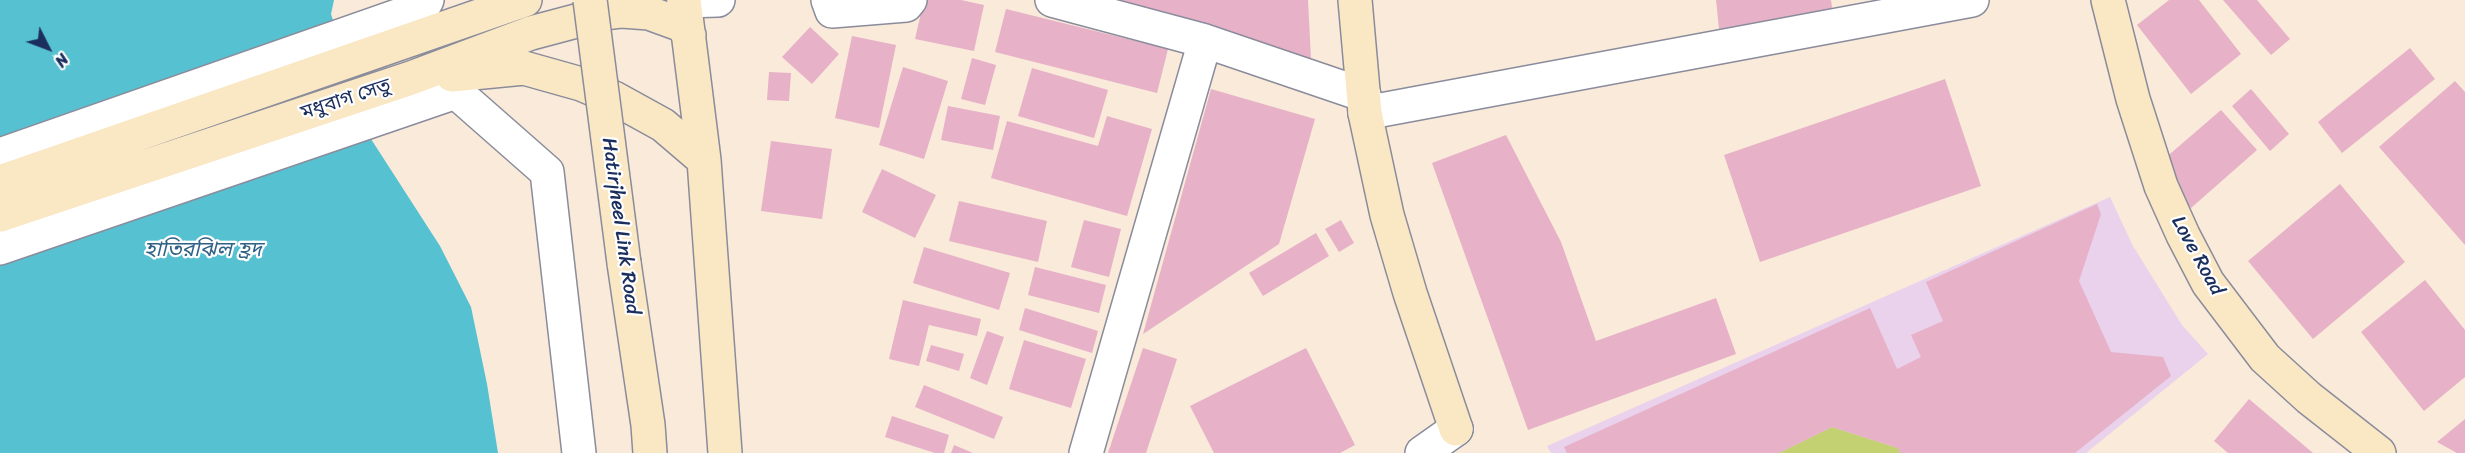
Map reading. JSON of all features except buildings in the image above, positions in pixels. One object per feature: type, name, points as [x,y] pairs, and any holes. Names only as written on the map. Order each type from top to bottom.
[{"type":"main road","points":[[410,41],[463,0]]},
{"type":"main road","name":"মধুবাগ সেতু","points":[[0,182],[525,0]]},
{"type":"main road","name":"Hatirjheel Link Road","points":[[590,0],[650,453]]},
{"type":"main road","points":[[1355,0],[1364,104],[1387,215],[1410,293],[1456,429]]},
{"type":"main road","name":"Love Road","points":[[2108,0],[2133,99],[2161,186],[2208,283],[2265,358],[2309,398],[2379,453]]},
{"type":"main road","points":[[684,1],[704,160],[725,453]]},
{"type":"main road","name":"মধুবাগ সেতু","points":[[0,215],[411,78],[531,33],[606,13],[622,11],[649,13],[682,25],[689,35]]},
{"type":"main road","points":[[411,78],[524,68],[614,98],[663,125],[704,160]]},
{"type":"street","points":[[0,155],[423,7],[427,0]]},
{"type":"street","points":[[684,1],[718,0]]},
{"type":"street","points":[[828,0],[832,11],[906,5],[910,0]]},
{"type":"street","points":[[1052,0],[1205,41],[1364,104],[1972,0]]},
{"type":"street","points":[[1086,453],[1205,41]]},
{"type":"street","points":[[0,248],[456,92],[547,172],[579,453]]},
{"type":"street","points":[[1422,453],[1456,429]]},
{"type":"shaded area","points":[[2110,197],[2133,246],[2182,325],[2208,354],[2086,453],[1551,453],[1547,446]]},
{"type":"green space","points":[[1832,427],[1898,448],[1900,453],[1779,453]]},
{"type":"water","name":"হাতিরঝিল হ্রদ","points":[[0,0],[334,0],[331,14],[371,139],[440,246],[471,307],[498,453],[0,453]]}]
